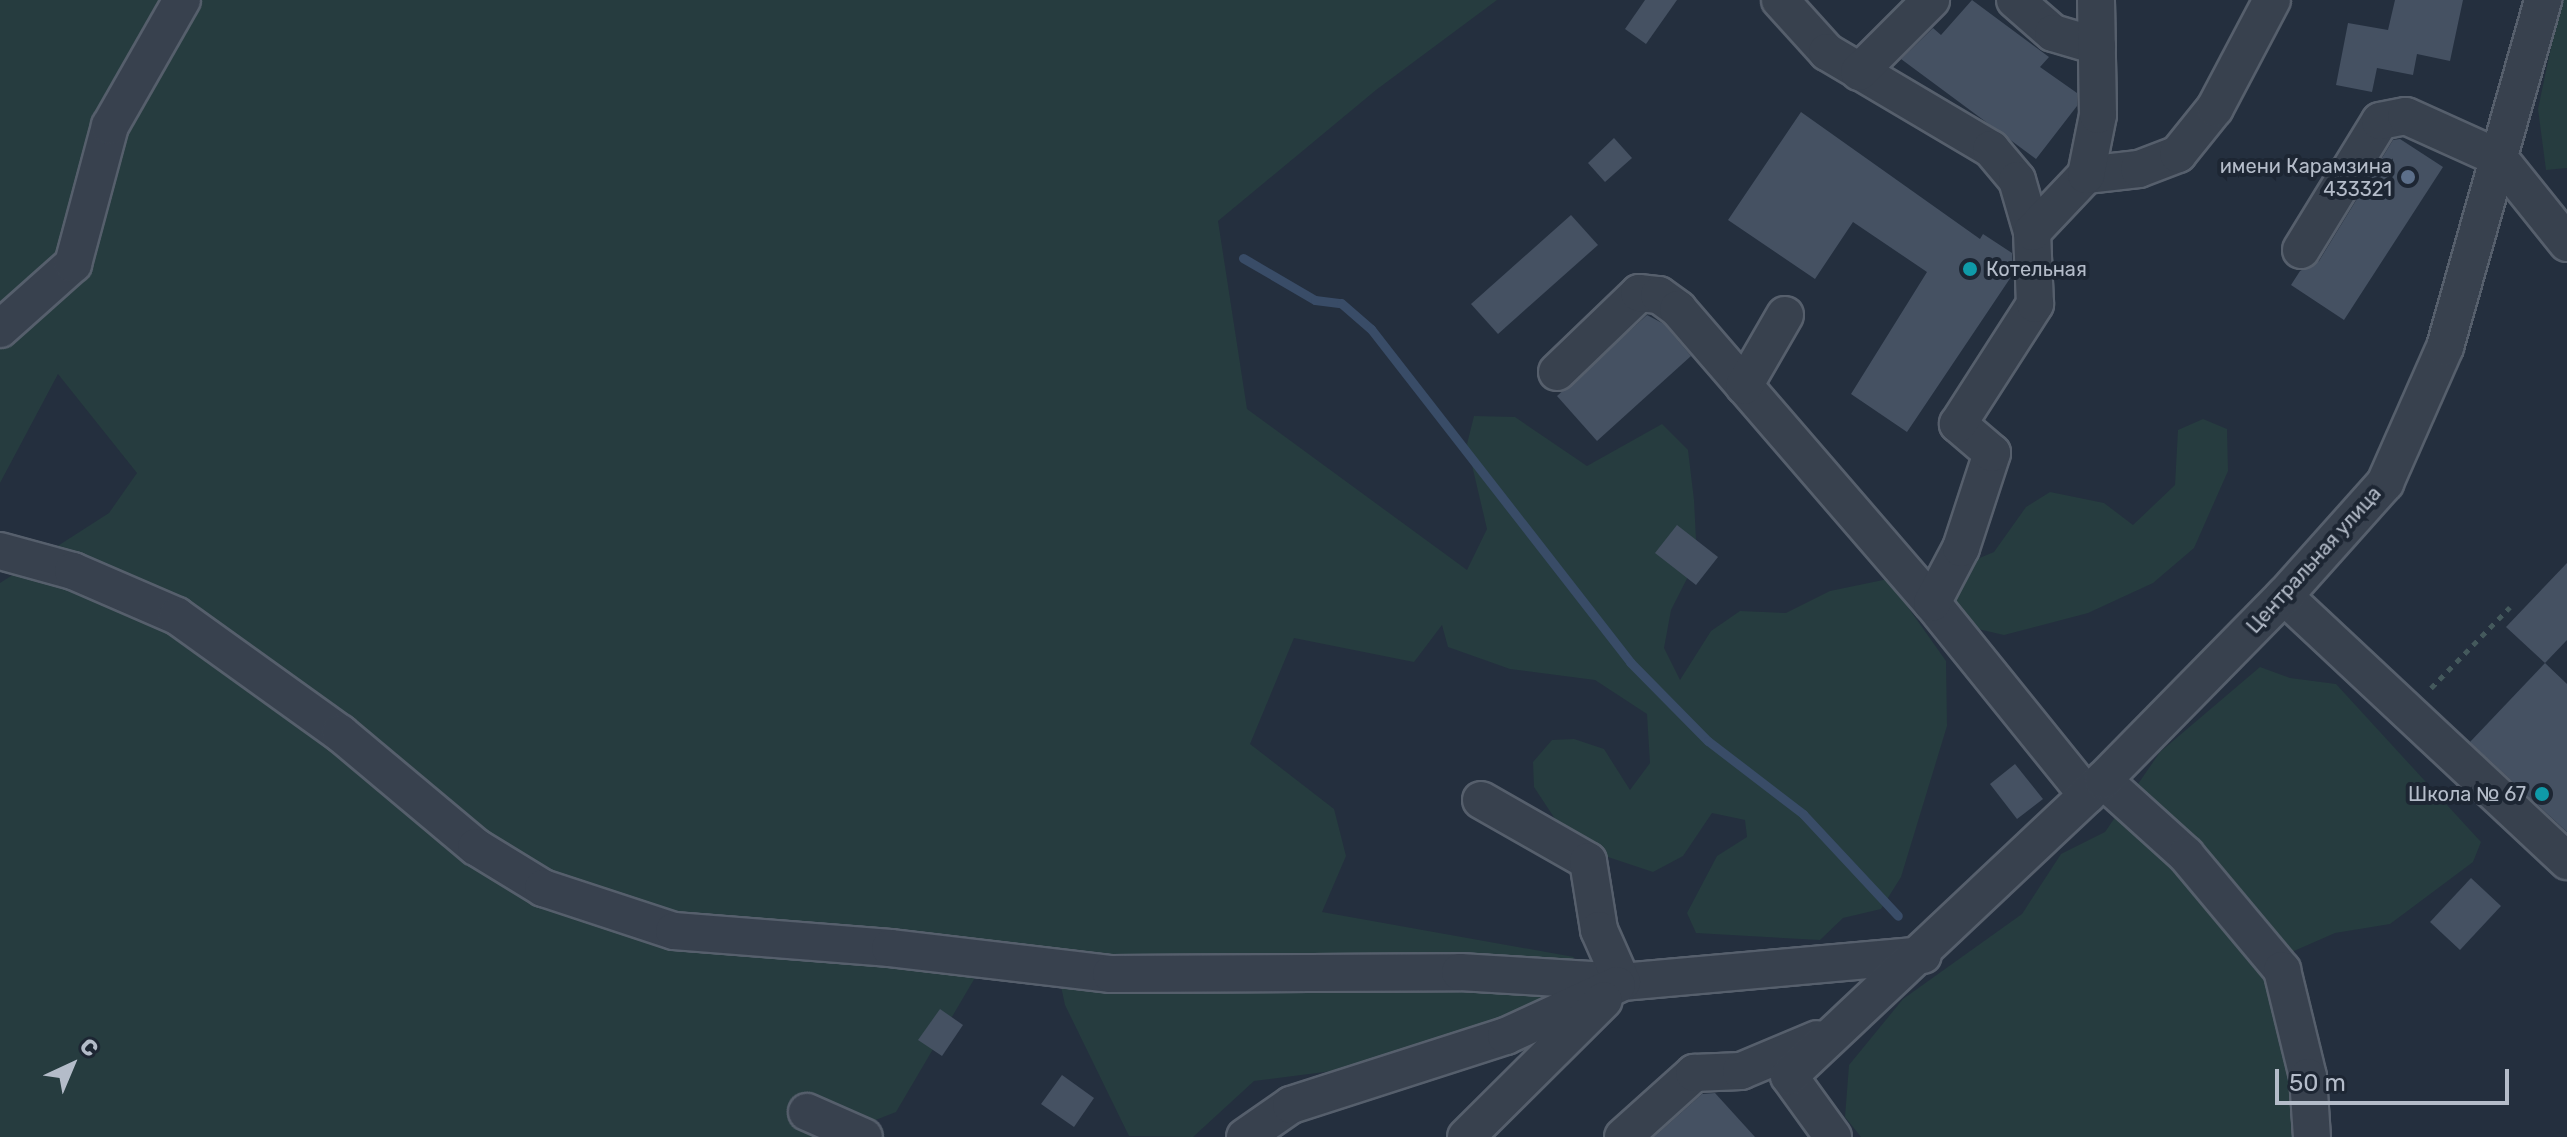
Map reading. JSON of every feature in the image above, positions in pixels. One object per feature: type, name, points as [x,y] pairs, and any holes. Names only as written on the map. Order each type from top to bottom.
[{"type":"street","points":[[0,329],[73,264],[110,126],[182,0]]},
{"type":"street","points":[[1780,0],[1827,52],[1991,149],[2017,180],[2032,232],[2035,304],[1958,424],[1992,453],[1961,548],[1932,603]]},
{"type":"street","points":[[1859,72],[1931,0]]},
{"type":"street","points":[[2015,0],[2053,33],[2097,46]]},
{"type":"street","points":[[2032,232],[2086,175],[2098,115],[2096,0]]},
{"type":"street","points":[[2086,175],[2139,169],[2178,154],[2215,108],[2272,0]]},
{"type":"street","name":"Центральная улица","points":[[1833,1137],[1789,1076],[1923,955],[2095,788],[2284,596],[2385,483],[2445,347],[2543,0]]},
{"type":"street","points":[[2301,250],[2380,121],[2406,116],[2499,158],[2567,243]]},
{"type":"street","points":[[1557,372],[1639,293],[1659,295],[1678,309],[2095,788],[2186,855],[2282,970],[2308,1077],[2312,1137]]},
{"type":"street","points":[[1744,386],[1785,315]]},
{"type":"street","points":[[0,551],[73,571],[177,616],[340,733],[476,847],[543,888],[674,931],[890,948],[1111,974],[1460,972],[1622,982],[1923,955]]},
{"type":"street","points":[[2284,596],[2567,861]]},
{"type":"street","points":[[1481,800],[1588,861],[1599,930],[1622,982]]},
{"type":"street","points":[[1245,1137],[1291,1105],[1506,1036],[1622,982]]},
{"type":"street","points":[[1466,1137],[1622,982]]},
{"type":"street","points":[[1623,1137],[1694,1073],[1741,1071],[1837,1031]]},
{"type":"street","points":[[807,1112],[864,1137]]},
{"type":"path","points":[[2408,712],[2510,607]]},
{"type":"green space","points":[[0,0],[1497,0],[1376,90],[1218,221],[1247,409],[1467,570],[1487,529],[1467,444],[1474,416],[1515,417],[1587,466],[1662,424],[1688,450],[1694,500],[1697,559],[1671,610],[1664,648],[1680,680],[1711,631],[1740,611],[1786,613],[1830,591],[1888,579],[1946,661],[1947,726],[1901,877],[1881,909],[1843,918],[1820,940],[1696,933],[1687,913],[1717,856],[1747,837],[1745,820],[1712,813],[1683,856],[1653,872],[1593,852],[1559,825],[1534,787],[1533,762],[1552,740],[1574,739],[1604,749],[1630,790],[1650,763],[1647,714],[1595,680],[1510,669],[1448,647],[1442,625],[1414,662],[1294,638],[1250,744],[1334,809],[1346,856],[1322,912],[1574,957],[1556,996],[1387,1064],[1254,1081],[1193,1137],[1129,1136],[1065,1005],[1054,954],[976,976],[896,1112],[832,1137],[0,1137],[0,583],[109,513],[137,473],[58,374],[0,483]]},
{"type":"green space","points":[[2561,0],[2567,0],[2567,168],[2546,170],[2538,109]]},
{"type":"green space","points":[[2203,419],[2227,429],[2228,471],[2194,548],[2153,583],[2088,613],[2004,635],[1965,626],[1942,602],[1965,564],[1994,552],[2026,507],[2050,492],[2104,503],[2133,525],[2175,485],[2178,430]]},
{"type":"green space","points":[[2260,667],[2290,678],[2336,684],[2481,842],[2473,862],[2390,924],[2335,933],[2264,964],[2276,996],[2302,1137],[1861,1137],[1845,1117],[1849,1065],[1903,999],[2022,914],[2061,854],[2105,832],[2160,752]]},
{"type":"building","points":[[1645,0],[1677,0],[1646,44],[1625,29]]},
{"type":"building","points":[[1972,0],[2049,57],[2040,67],[2077,93],[2077,106],[2036,159],[1901,59],[1933,28],[1941,35]]},
{"type":"building","points":[[2395,0],[2463,0],[2450,61],[2417,54],[2413,75],[2377,68],[2372,92],[2336,85],[2348,23],[2388,30]]},
{"type":"building","name":"Котельная","points":[[1801,112],[1980,239],[1983,234],[2012,253],[2013,274],[1907,432],[1851,394],[1927,272],[1853,222],[1815,279],[1728,220]]},
{"type":"building","points":[[1614,138],[1632,158],[1605,182],[1588,163]]},
{"type":"building","points":[[2400,139],[2443,167],[2344,320],[2291,285],[2300,271],[2319,261],[2393,140]]},
{"type":"building","points":[[1571,215],[1598,245],[1498,334],[1471,304]]},
{"type":"building","points":[[1647,315],[1664,324],[1691,356],[1597,441],[1557,396]]},
{"type":"building","points":[[1677,525],[1718,557],[1696,585],[1655,553]]},
{"type":"building","points":[[2567,563],[2567,640],[2545,663],[2506,627]]},
{"type":"building","name":"Школа № 67","points":[[2545,663],[2567,684],[2567,832],[2470,742]]},
{"type":"building","points":[[2015,764],[2043,799],[2017,819],[1990,784]]},
{"type":"building","points":[[2471,878],[2501,906],[2460,950],[2430,922]]},
{"type":"building","points":[[940,1009],[963,1025],[942,1056],[918,1040]]},
{"type":"building","points":[[1062,1075],[1094,1098],[1074,1127],[1041,1104]]},
{"type":"building","points":[[1715,1093],[1755,1137],[1654,1137],[1702,1094]]},
{"type":"waterway","points":[[1243,258],[1315,300],[1341,303],[1371,329],[1630,662],[1708,741],[1803,814],[1898,916]]},
{"type":"place","name":"имени Карамзина 433321","points":[[2408,177]]},
{"type":"place","name":"Котельная","points":[[1970,269]]},
{"type":"place","name":"Школа № 67","points":[[2542,794]]}]
